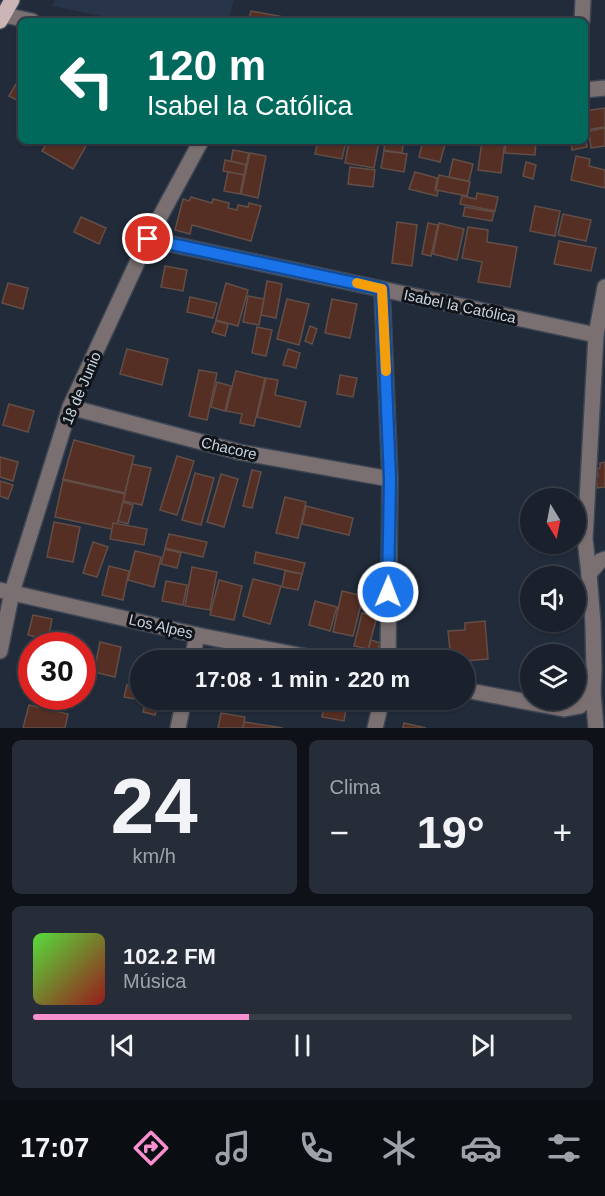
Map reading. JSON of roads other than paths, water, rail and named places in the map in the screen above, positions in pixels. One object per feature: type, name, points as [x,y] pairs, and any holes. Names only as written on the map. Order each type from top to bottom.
[{"type":"main road","points":[[2,18],[12,0]]},
{"type":"street","points":[[582,18],[583,0]]},
{"type":"street","points":[[2,18],[18,20]]},
{"type":"street","points":[[588,90],[605,88]]},
{"type":"street","name":"18 de Junio","points":[[0,651],[6,591],[70,407],[148,239],[199,144]]},
{"type":"street","name":"Isabel la Católica","points":[[148,239],[596,335]]},
{"type":"street","points":[[596,728],[593,692],[593,635],[585,539],[596,335],[605,287]]},
{"type":"street","points":[[382,289],[390,479],[388,650]]},
{"type":"street","name":"Chacore","points":[[70,407],[239,452],[390,479]]},
{"type":"street","points":[[589,573],[605,559]]},
{"type":"street","name":"Los Alpes","points":[[6,591],[274,650]]},
{"type":"street","points":[[194,650],[197,634]]},
{"type":"street","points":[[475,692],[564,710],[580,706],[593,692]]},
{"type":"street","points":[[178,728],[182,710]]},
{"type":"street","points":[[375,728],[379,710]]}]
